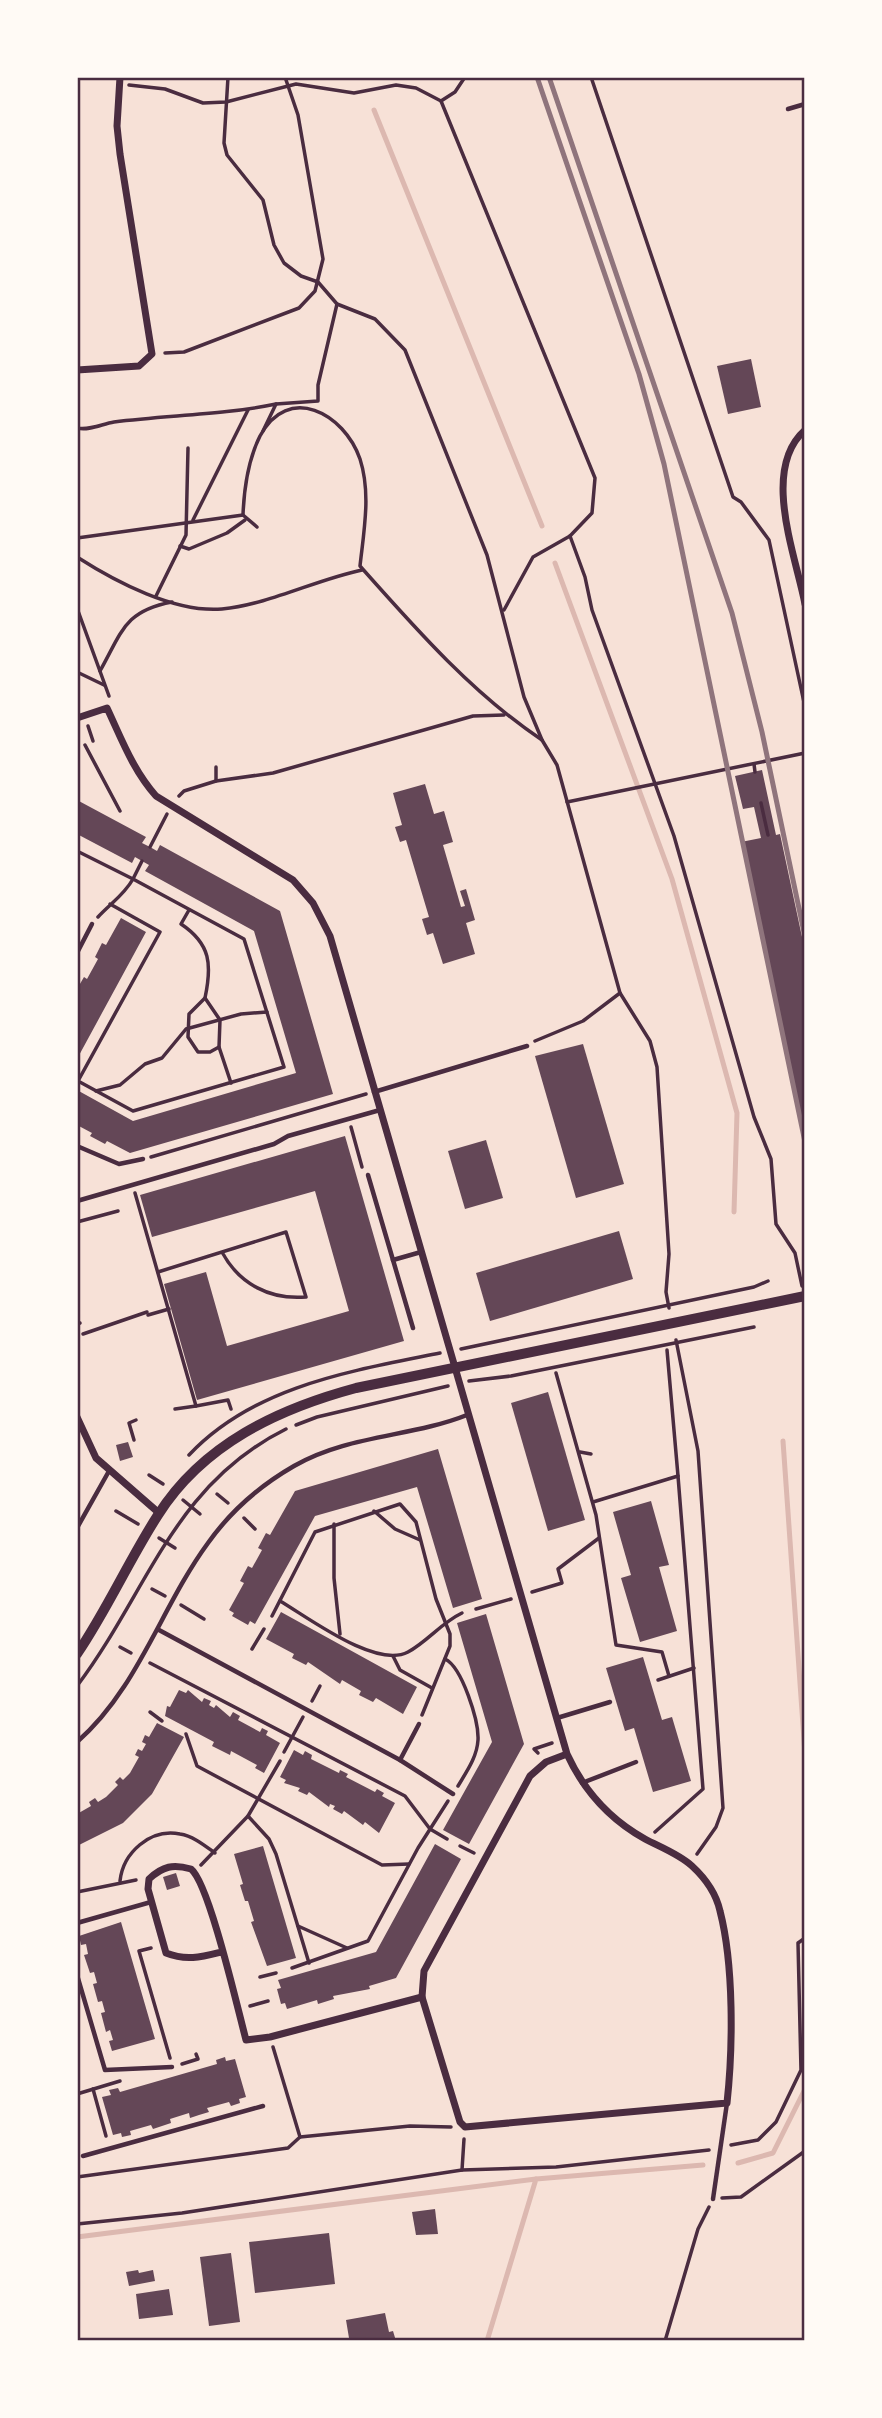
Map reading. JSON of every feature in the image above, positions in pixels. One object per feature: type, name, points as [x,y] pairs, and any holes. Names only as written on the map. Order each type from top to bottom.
[{"type":"street","points":[[77,370],[139,366],[152,354],[120,154],[117,126],[119,81]]},
{"type":"street","points":[[805,430],[792,444],[783,464],[781,487],[805,604]]},
{"type":"street","points":[[77,718],[107,708],[141,779],[170,807],[269,863],[293,880],[313,903],[330,936],[567,1754],[581,1784],[620,1824],[690,1864],[709,1884],[720,1909],[732,2051],[727,2103],[465,2127],[460,2122],[422,1997],[424,1971],[530,1776],[546,1762],[567,1754]]},
{"type":"street","points":[[77,1654],[97,1625],[159,1513],[204,1463],[233,1438],[261,1421],[317,1398],[769,1304],[804,1292]]},
{"type":"street","points":[[77,1417],[80,1435],[96,1458],[159,1513]]},
{"type":"street","points":[[221,1952],[195,1959],[179,1958],[166,1953],[152,1902],[149,1879],[160,1868],[176,1865],[195,1872],[201,1883],[221,1952],[246,2040],[270,2037],[422,1997]]},
{"type":"lane","points":[[788,109],[805,104]]},
{"type":"lane","points":[[77,953],[92,924]]},
{"type":"lane","points":[[374,1092],[527,1046]]},
{"type":"lane","points":[[77,1201],[380,1110]]},
{"type":"lane","points":[[77,1146],[119,1164],[143,1159]]},
{"type":"lane","points":[[368,1175],[413,1328]]},
{"type":"lane","points":[[393,1260],[421,1252]]},
{"type":"lane","points":[[77,1742],[142,1659],[208,1543],[262,1488],[296,1465],[343,1446],[444,1424],[467,1415]]},
{"type":"lane","points":[[77,1528],[109,1471]]},
{"type":"lane","points":[[159,1630],[400,1760],[453,1794]]},
{"type":"lane","points":[[557,1718],[610,1702]]},
{"type":"lane","points":[[400,1760],[419,1724]]},
{"type":"lane","points":[[581,1784],[594,1776],[636,1762]]},
{"type":"lane","points":[[77,1923],[152,1902]]},
{"type":"lane","points":[[77,1975],[105,2070],[172,2067]]},
{"type":"lane","points":[[713,2199],[727,2103]]},
{"type":"lane","points":[[83,2156],[263,2106]]},
{"type":"path","points":[[228,77],[224,143],[227,155],[263,200],[274,245],[284,263],[301,276],[318,282],[337,303],[375,319],[405,350],[487,555],[504,610],[517,676],[542,740],[557,765],[620,993],[650,1041],[657,1067],[669,1254],[666,1292],[669,1306]]},
{"type":"path","points":[[152,354],[184,352],[299,308],[307,301],[318,282],[323,259],[298,115],[285,77]]},
{"type":"path","points":[[392,77],[396,85]]},
{"type":"path","points":[[441,101],[455,92],[465,77]]},
{"type":"path","points":[[591,77],[733,497],[741,502],[769,540],[805,707]]},
{"type":"path","points":[[119,81],[145,84],[203,103],[226,102],[296,83],[354,93],[396,85],[416,88],[441,101],[595,478],[593,513],[570,536],[533,558],[504,610]]},
{"type":"path","points":[[77,428],[318,401],[318,385],[337,303]]},
{"type":"path","points":[[180,546],[190,549],[227,533],[244,517],[249,466],[276,404]]},
{"type":"path","points":[[261,435],[282,412],[297,409],[328,415],[340,423],[360,460],[367,494],[360,566],[416,628],[504,715],[542,740]]},
{"type":"path","points":[[193,520],[248,410]]},
{"type":"path","points":[[156,596],[186,535],[188,448]]},
{"type":"path","points":[[77,538],[193,520],[244,517],[257,527]]},
{"type":"path","points":[[570,536],[585,577],[593,610],[674,836],[754,1117],[771,1159],[776,1224],[795,1253],[804,1292]]},
{"type":"path","points":[[77,557],[111,579],[191,609],[223,609],[363,569]]},
{"type":"path","points":[[100,671],[126,624],[142,608],[173,601]]},
{"type":"path","points":[[77,608],[109,695],[107,708]]},
{"type":"path","points":[[77,672],[105,685]]},
{"type":"path","points":[[150,847],[170,807],[184,791],[216,782],[273,772],[473,716],[504,715]]},
{"type":"path","points":[[85,745],[120,811]]},
{"type":"path","points":[[567,802],[805,753]]},
{"type":"path","points":[[754,764],[755,772]]},
{"type":"path","points":[[216,767],[216,782]]},
{"type":"path","points":[[761,803],[768,835]]},
{"type":"path","points":[[77,851],[244,939],[284,1067],[134,1111],[77,1081],[160,932],[110,904]]},
{"type":"path","points":[[92,924],[110,904],[124,895],[142,861]]},
{"type":"path","points":[[96,1091],[120,1085],[145,1064],[162,1058],[186,1029],[189,1014],[205,998],[211,967],[208,954],[199,937],[181,924],[190,910]]},
{"type":"path","points":[[527,1046],[583,1021],[620,993]]},
{"type":"path","points":[[205,998],[220,1020],[219,1047],[231,1083]]},
{"type":"path","points":[[186,1029],[241,1014],[267,1012]]},
{"type":"path","points":[[186,1029],[192,1046],[198,1052],[211,1052],[219,1047]]},
{"type":"path","points":[[143,1159],[374,1092]]},
{"type":"path","points":[[349,1119],[364,1172],[368,1175]]},
{"type":"path","points":[[133,1185],[196,1406]]},
{"type":"path","points":[[77,1222],[118,1211]]},
{"type":"path","points":[[158,1272],[222,1252],[286,1232],[306,1297],[279,1296],[251,1285],[236,1273],[222,1252]]},
{"type":"path","points":[[449,1351],[669,1306],[754,1287],[768,1281]]},
{"type":"path","points":[[83,1334],[169,1310]]},
{"type":"path","points":[[675,1335],[698,1451],[723,1808],[716,1828],[690,1864]]},
{"type":"path","points":[[646,1839],[703,1789],[667,1350]]},
{"type":"path","points":[[556,1373],[593,1502],[616,1646],[662,1652],[669,1676]]},
{"type":"path","points":[[174,1409],[228,1400],[230,1409]]},
{"type":"path","points":[[134,1440],[129,1423],[136,1420]]},
{"type":"path","points":[[805,1442],[805,1463]]},
{"type":"path","points":[[578,1452],[591,1454]]},
{"type":"path","points":[[593,1502],[678,1476]]},
{"type":"path","points":[[272,1615],[315,1532],[400,1504],[416,1522],[450,1634],[445,1659],[419,1724]]},
{"type":"path","points":[[374,1511],[395,1530],[408,1537],[420,1539]]},
{"type":"path","points":[[334,1524],[334,1578],[340,1635]]},
{"type":"path","points":[[476,1609],[562,1583],[558,1569],[599,1538]]},
{"type":"path","points":[[280,1601],[369,1652],[393,1656],[408,1651],[446,1621],[461,1614]]},
{"type":"path","points":[[252,1649],[264,1629]]},
{"type":"path","points":[[120,1647],[291,1740],[405,1796],[430,1829],[447,1839]]},
{"type":"path","points":[[393,1656],[400,1670],[432,1688]]},
{"type":"path","points":[[292,1968],[368,1941],[430,1829],[472,1763],[478,1740],[476,1725],[458,1670],[454,1663],[445,1659]]},
{"type":"path","points":[[658,1680],[694,1668]]},
{"type":"path","points":[[285,1752],[320,1686]]},
{"type":"path","points":[[150,1712],[162,1721]]},
{"type":"path","points":[[186,1734],[197,1766],[382,1866],[410,1864]]},
{"type":"path","points":[[534,1749],[563,1739]]},
{"type":"path","points":[[195,1872],[248,1816],[260,1800],[280,1762]]},
{"type":"path","points":[[248,1816],[270,1839],[309,1963]]},
{"type":"path","points":[[120,1881],[126,1861],[146,1840],[179,1834],[197,1840],[215,1853]]},
{"type":"path","points":[[460,1846],[485,1858]]},
{"type":"path","points":[[77,1892],[120,1881],[149,1879]]},
{"type":"path","points":[[298,1926],[349,1949]]},
{"type":"path","points":[[77,2224],[182,2214],[463,2170],[556,2167],[722,2147],[758,2140],[776,2122],[801,2070],[798,1943],[805,1938]]},
{"type":"path","points":[[151,1948],[139,1951],[172,2067]]},
{"type":"path","points":[[261,1977],[276,1973]]},
{"type":"path","points":[[270,2037],[300,2137]]},
{"type":"path","points":[[93,2089],[106,2136]]},
{"type":"path","points":[[77,2177],[288,2148],[300,2137],[410,2126],[465,2127],[463,2170]]},
{"type":"path","points":[[665,2341],[698,2229],[713,2199],[740,2197],[805,2151]]},
{"type":"building","points":[[751,359],[761,407],[728,414],[717,366]]},
{"type":"building","points":[[762,770],[776,835],[780,834],[805,951],[805,1136],[741,842],[761,838],[754,807],[743,809],[735,776]]},
{"type":"building","points":[[425,784],[434,814],[444,811],[453,842],[443,845],[461,907],[465,906],[460,891],[466,889],[475,920],[466,923],[475,954],[443,964],[433,933],[427,935],[422,919],[429,917],[406,840],[400,842],[395,827],[402,825],[393,793]]},
{"type":"building","points":[[77,800],[146,837],[142,843],[157,851],[160,845],[280,911],[333,1094],[130,1153],[107,1141],[105,1144],[77,1125],[77,1090],[133,1121],[296,1073],[254,931],[145,871],[149,865],[135,857],[132,863],[77,834]]},
{"type":"building","points":[[121,918],[146,932],[77,1059],[77,989],[84,977],[87,979],[98,959],[95,957],[102,943],[106,945]]},
{"type":"building","points":[[583,1044],[624,1184],[576,1198],[535,1056]]},
{"type":"building","points":[[345,1136],[404,1341],[197,1400],[164,1284],[206,1272],[227,1346],[349,1311],[315,1191],[152,1237],[140,1195]]},
{"type":"building","points":[[486,1140],[503,1198],[465,1209],[448,1151]]},
{"type":"building","points":[[619,1231],[633,1279],[490,1321],[476,1273]]},
{"type":"building","points":[[548,1392],[585,1520],[548,1531],[511,1403]]},
{"type":"building","points":[[128,1442],[133,1457],[120,1461],[116,1445]]},
{"type":"building","points":[[438,1449],[482,1599],[453,1608],[417,1487],[315,1516],[255,1624],[250,1621],[248,1625],[232,1616],[234,1613],[229,1610],[244,1583],[240,1581],[248,1566],[252,1568],[262,1550],[258,1548],[266,1533],[270,1535],[295,1491]]},
{"type":"building","points":[[651,1501],[669,1565],[659,1567],[677,1631],[640,1642],[621,1578],[631,1575],[613,1512]]},
{"type":"building","points":[[281,1612],[417,1687],[403,1714],[376,1698],[373,1702],[359,1695],[361,1691],[342,1680],[340,1684],[308,1662],[306,1665],[292,1658],[294,1654],[266,1639]]},
{"type":"building","points":[[486,1614],[524,1744],[469,1844],[443,1830],[492,1742],[457,1623]]},
{"type":"building","points":[[643,1657],[662,1720],[672,1717],[691,1781],[653,1792],[634,1728],[625,1731],[606,1668]]},
{"type":"building","points":[[179,1690],[186,1693],[188,1690],[202,1702],[204,1698],[211,1701],[209,1705],[214,1708],[216,1705],[230,1717],[233,1712],[240,1716],[238,1720],[260,1732],[262,1728],[268,1731],[266,1735],[280,1743],[264,1773],[255,1768],[257,1765],[231,1751],[230,1755],[212,1746],[214,1742],[165,1716],[167,1706],[170,1707]]},
{"type":"building","points":[[157,1723],[184,1737],[152,1794],[123,1823],[77,1846],[77,1814],[91,1806],[89,1802],[95,1798],[98,1802],[106,1797],[118,1785],[115,1782],[120,1777],[123,1780],[130,1773],[139,1757],[135,1755],[138,1749],[142,1751],[146,1744],[142,1742],[145,1735],[149,1737]]},
{"type":"building","points":[[294,1750],[303,1755],[305,1751],[312,1755],[311,1759],[339,1773],[340,1770],[348,1774],[346,1777],[375,1792],[377,1789],[384,1793],[382,1796],[395,1803],[379,1833],[344,1811],[342,1814],[333,1809],[335,1806],[330,1804],[329,1807],[309,1792],[307,1795],[298,1791],[300,1788],[284,1783],[286,1780],[280,1777]]},
{"type":"building","points":[[435,1844],[461,1859],[396,1978],[369,1986],[370,1989],[333,1996],[334,1999],[318,2004],[317,2000],[287,2009],[285,2003],[281,2004],[277,1989],[281,1988],[278,1980],[376,1952]]},
{"type":"building","points":[[263,1846],[296,1958],[267,1966],[251,1922],[254,1921],[248,1901],[245,1901],[240,1885],[243,1884],[234,1854]]},
{"type":"building","points":[[176,1873],[180,1886],[167,1890],[163,1877]]},
{"type":"building","points":[[121,1922],[155,2039],[112,2051],[109,2041],[113,2040],[110,2030],[106,2032],[101,2013],[105,2012],[102,2001],[98,2002],[93,1984],[97,1983],[94,1972],[90,1973],[84,1955],[88,1954],[86,1944],[81,1945],[79,1936]]},
{"type":"building","points":[[225,2057],[226,2061],[235,2059],[246,2097],[239,2099],[240,2103],[231,2106],[229,2102],[207,2108],[209,2112],[190,2118],[189,2113],[170,2119],[171,2123],[153,2129],[151,2125],[130,2131],[131,2135],[113,2135],[102,2097],[111,2095],[109,2090],[118,2088],[120,2092],[217,2064],[216,2060]]},
{"type":"building","points":[[435,2209],[438,2234],[416,2235],[412,2212]]},
{"type":"building","points":[[329,2233],[335,2284],[255,2293],[249,2242]]},
{"type":"building","points":[[231,2253],[240,2322],[209,2326],[200,2257]]},
{"type":"building","points":[[138,2270],[139,2273],[153,2270],[155,2281],[129,2286],[126,2272]]},
{"type":"building","points":[[169,2289],[173,2315],[139,2319],[136,2294]]},
{"type":"building","points":[[385,2313],[389,2332],[393,2331],[396,2341],[343,2341],[349,2338],[346,2320]]},
{"type":"waterway","points":[[374,110],[542,526]]},
{"type":"waterway","points":[[555,563],[672,879],[737,1113],[734,1212]]},
{"type":"waterway","points":[[783,1441],[805,1754]]},
{"type":"waterway","points":[[738,2163],[773,2153],[805,2089]]},
{"type":"waterway","points":[[487,2341],[536,2179],[703,2165]]},
{"type":"waterway","points":[[77,2237],[536,2179]]},
{"type":"railway","points":[[537,77],[639,374],[664,464],[805,1142]]},
{"type":"railway","points":[[549,77],[732,613],[762,732],[805,937]]}]
